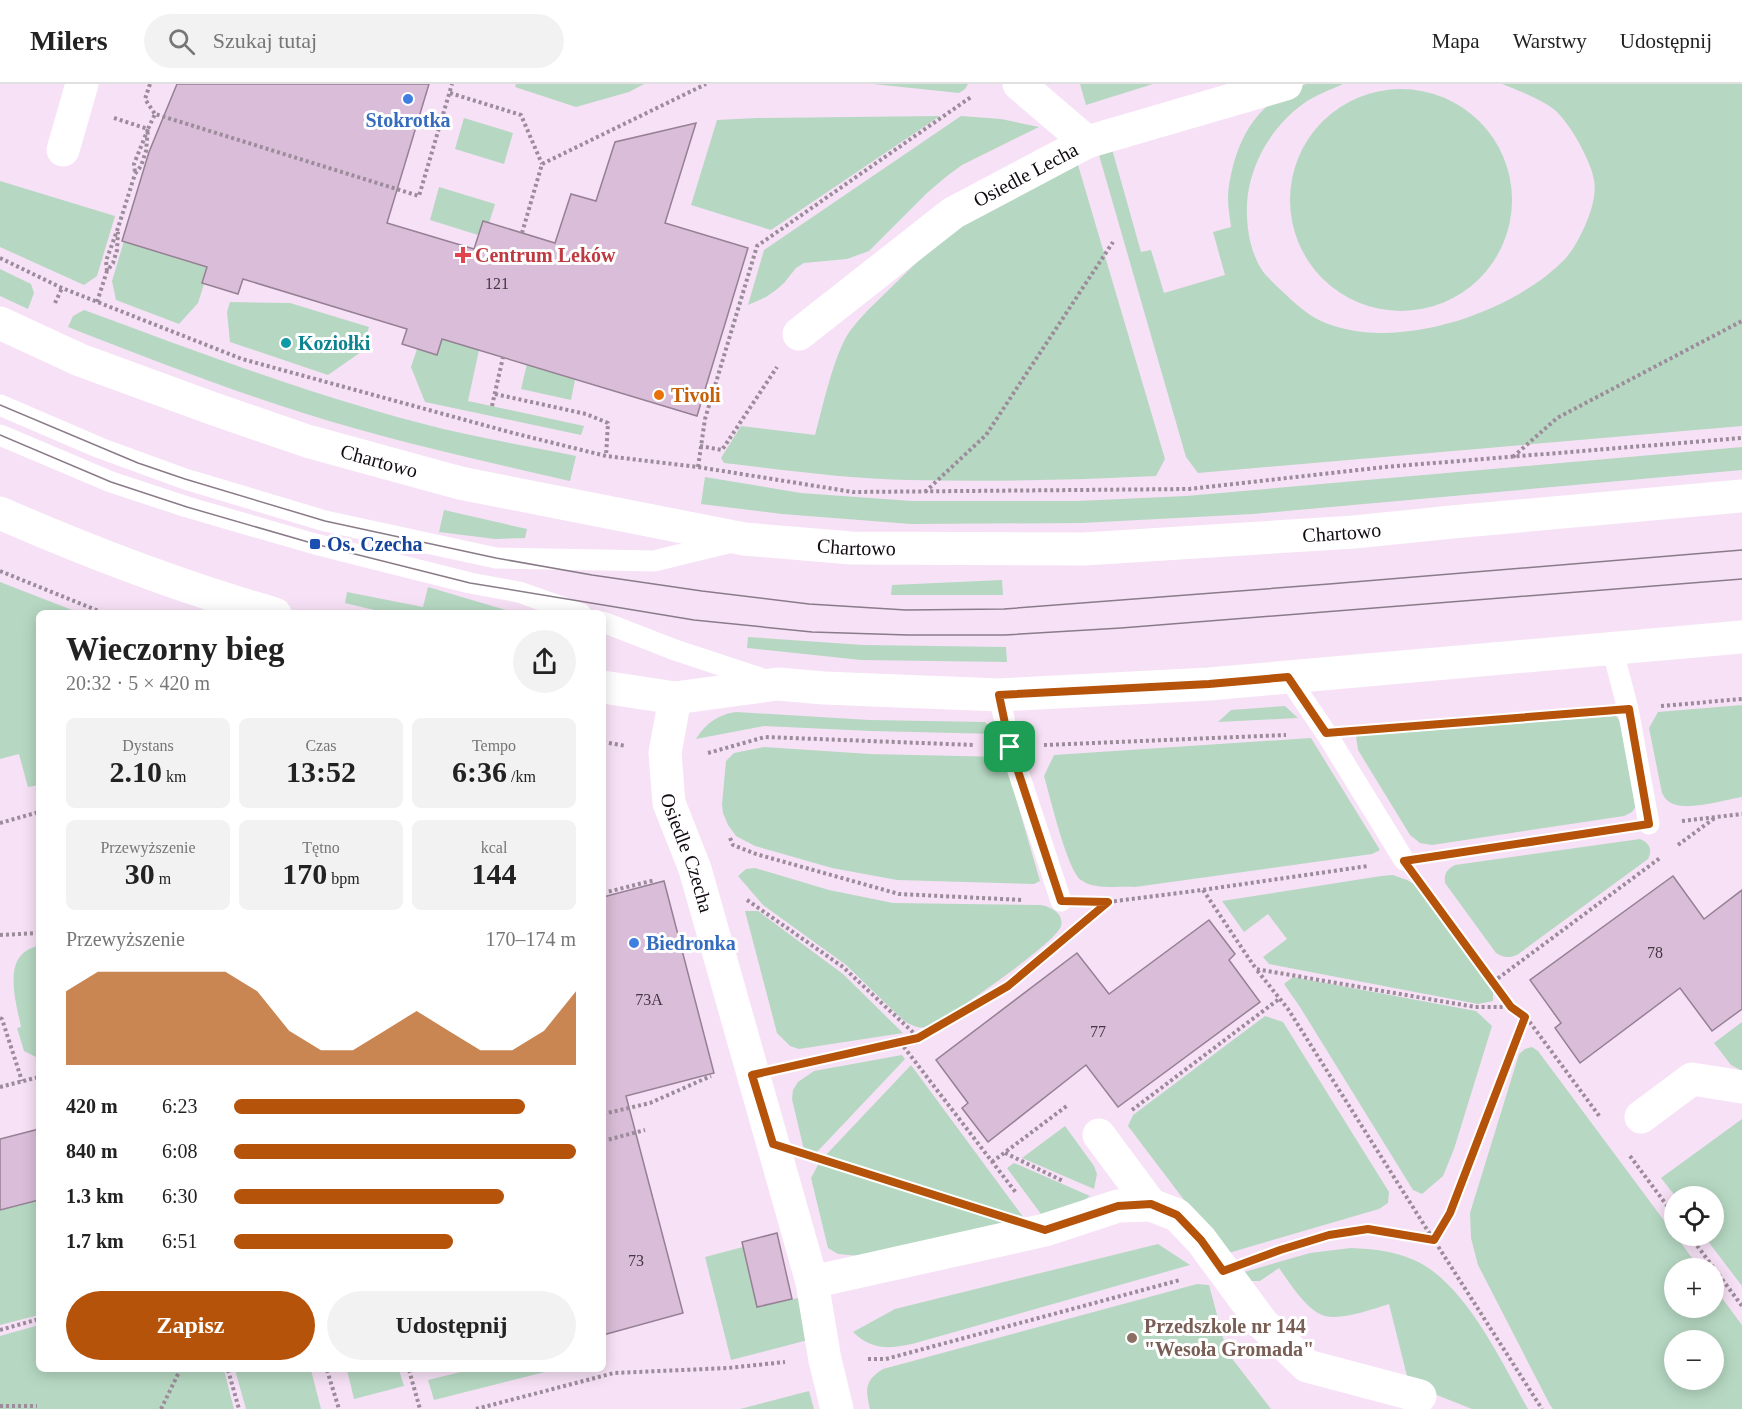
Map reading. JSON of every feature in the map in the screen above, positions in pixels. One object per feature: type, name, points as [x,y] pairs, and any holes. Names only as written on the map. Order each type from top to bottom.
[{"type":"street","points":[[1019,84],[1087,142]]},
{"type":"street","name":"Osiedle Lecha","points":[[799,334],[953,213],[1087,142],[1287,84]]},
{"type":"street","points":[[63,150],[78,95]]},
{"type":"street","name":"Chartowo","points":[[0,323],[80,360],[203,406],[307,441],[460,483],[744,539],[850,548],[1084,549],[1354,532],[1742,496]]},
{"type":"street","points":[[0,513],[52,536],[158,576],[263,610]]},
{"type":"street","points":[[606,687],[675,698],[778,684],[999,695],[1209,684],[1742,637]]},
{"type":"street","name":"Osiedle Czecha","points":[[675,698],[665,753],[669,803],[695,869],[812,1282],[825,1360],[837,1409]]},
{"type":"street","points":[[1641,1117],[1692,1079],[1742,1087]]},
{"type":"street","points":[[1099,1135],[1151,1204]]},
{"type":"street","points":[[812,1282],[1045,1230],[1118,1206],[1151,1204],[1177,1215],[1201,1240],[1263,1324],[1307,1366],[1420,1396]]},
{"type":"lane","points":[[0,405],[100,448],[185,479],[325,521],[496,558],[654,561],[744,539]]},
{"type":"lane","points":[[0,435],[111,482],[187,507],[326,547],[470,583],[519,592],[570,610]]},
{"type":"lane","points":[[606,623],[675,650],[778,684]]},
{"type":"lane","points":[[1612,648],[1629,709],[1649,824]]},
{"type":"lane","points":[[1288,677],[1326,733],[1404,861]]},
{"type":"lane","points":[[999,695],[1010,747],[1061,901]]},
{"type":"path","points":[[150,84],[145,99],[155,114],[419,196],[452,84]]},
{"type":"path","points":[[542,164],[706,84]]},
{"type":"path","points":[[450,93],[521,115],[542,164],[522,233]]},
{"type":"path","points":[[78,95],[148,129]]},
{"type":"path","points":[[698,467],[705,419],[758,246],[971,97]]},
{"type":"path","points":[[107,271],[106,261],[135,174],[141,166],[146,151],[148,129],[155,114]]},
{"type":"path","points":[[97,302],[117,250],[118,228]]},
{"type":"path","points":[[925,492],[986,435],[1113,242]]},
{"type":"path","points":[[0,258],[62,288],[242,359],[606,456],[698,467],[853,492],[1190,489],[1385,466],[1742,438]]},
{"type":"path","points":[[1513,457],[1557,418],[1742,321]]},
{"type":"path","points":[[700,446],[722,450],[799,334]]},
{"type":"path","points":[[492,406],[503,357]]},
{"type":"path","points":[[495,394],[586,414],[608,423],[606,456]]},
{"type":"path","points":[[0,571],[96,610]]},
{"type":"path","points":[[707,763],[707,753],[765,737],[1010,747],[1326,733],[1742,699]]},
{"type":"path","points":[[606,743],[665,753]]},
{"type":"path","points":[[0,823],[36,813]]},
{"type":"path","points":[[728,836],[733,844],[756,854],[899,894],[1108,902],[1649,824],[1742,814]]},
{"type":"path","points":[[1670,851],[1716,817]]},
{"type":"path","points":[[1493,982],[1660,858]]},
{"type":"path","points":[[1404,861],[1511,1007],[1525,1017],[1450,1213],[1434,1240]]},
{"type":"path","points":[[606,892],[695,869],[761,908],[843,967],[918,1038]]},
{"type":"path","points":[[1202,890],[1256,969],[1294,1019],[1542,1409]]},
{"type":"path","points":[[1090,917],[1108,902]]},
{"type":"path","points":[[752,1075],[918,1038],[1008,986],[1072,932]]},
{"type":"path","points":[[0,935],[36,933]]},
{"type":"path","points":[[1256,969],[1475,1007],[1511,1007]]},
{"type":"path","points":[[992,1162],[1075,1100],[1099,1135],[1279,999]]},
{"type":"path","points":[[0,1018],[22,1081]]},
{"type":"path","points":[[900,1042],[1045,1230]]},
{"type":"path","points":[[606,1113],[650,1103],[718,1073]]},
{"type":"path","points":[[0,1087],[36,1078]]},
{"type":"path","points":[[606,1140],[645,1130]]},
{"type":"path","points":[[773,1144],[966,1205]]},
{"type":"path","points":[[476,1409],[614,1373],[728,1368],[807,1360],[886,1359],[1169,1282],[1223,1271],[1329,1235],[1368,1229],[1434,1240]]},
{"type":"path","points":[[1697,1246],[1742,1306]]},
{"type":"path","points":[[0,1330],[36,1320]]},
{"type":"path","points":[[161,1409],[179,1372]]},
{"type":"path","points":[[229,1372],[239,1409]]},
{"type":"path","points":[[328,1372],[339,1409]]},
{"type":"path","points":[[411,1372],[420,1409]]},
{"type":"path","points":[[0,1406],[37,1406]]},
{"type":"green space","points":[[516,84],[644,84],[629,92],[576,107],[515,87]]},
{"type":"green space","points":[[873,84],[968,84],[959,93]]},
{"type":"green space","points":[[1080,84],[1153,84],[1086,105]]},
{"type":"green space","points":[[1306,84],[1343,84],[1303,104],[1281,123],[1264,148],[1252,175],[1247,204],[1247,221],[1252,249],[1264,273],[1310,315],[1348,330],[1380,333],[1415,331],[1449,323],[1483,312],[1514,297],[1542,279],[1565,259],[1587,222],[1595,189],[1592,172],[1567,123],[1547,104],[1502,84],[1742,84],[1742,426],[1198,473],[1186,457],[1099,155],[1112,149],[1141,252],[1151,250],[1164,293],[1225,275],[1213,232],[1231,227],[1229,190],[1239,148],[1252,124],[1269,105]]},
{"type":"green space","points":[[1401,89],[1423,91],[1443,97],[1471,114],[1487,130],[1504,158],[1510,178],[1512,200],[1510,222],[1504,242],[1487,270],[1471,286],[1443,303],[1423,309],[1401,311],[1379,309],[1359,303],[1331,286],[1315,270],[1298,242],[1292,222],[1290,200],[1292,178],[1298,158],[1315,130],[1331,114],[1359,97],[1379,91]]},
{"type":"green space","points":[[940,116],[771,230],[691,205],[717,120]]},
{"type":"green space","points":[[961,116],[1001,119],[1039,127],[962,165],[927,193],[869,251],[847,259],[804,263],[796,268],[776,290],[748,305],[764,250]]},
{"type":"green space","points":[[464,118],[513,133],[504,164],[455,149]]},
{"type":"green space","points":[[1078,165],[1165,459],[1156,476],[972,481],[910,480],[840,476],[724,463],[721,458],[741,426],[815,435],[839,352],[849,333],[867,311],[953,227]]},
{"type":"green space","points":[[0,181],[115,216],[97,276],[84,285],[0,247]]},
{"type":"green space","points":[[439,187],[495,204],[489,223],[483,221],[478,235],[430,220]]},
{"type":"green space","points":[[124,241],[207,267],[198,303],[179,324],[116,300],[112,281]]},
{"type":"green space","points":[[0,269],[31,284],[34,293],[28,309],[0,296]]},
{"type":"green space","points":[[230,302],[290,303],[369,327],[361,352],[328,375],[230,342],[227,312]]},
{"type":"green space","points":[[84,310],[251,371],[377,411],[459,433],[576,456],[570,481],[367,432],[241,392],[68,327],[73,316]]},
{"type":"green space","points":[[442,339],[479,350],[468,401],[584,426],[581,435],[425,402],[411,367],[417,349],[437,354]]},
{"type":"green space","points":[[527,364],[575,380],[571,400],[521,389]]},
{"type":"green space","points":[[1742,447],[1742,470],[1253,514],[1082,523],[911,524],[782,514],[701,504],[705,477],[801,493],[912,501],[1077,501],[1186,496]]},
{"type":"green space","points":[[444,510],[527,529],[525,538],[495,539],[439,532]]},
{"type":"green space","points":[[1002,580],[1003,595],[891,595],[892,585]]},
{"type":"green space","points":[[0,582],[72,610],[36,610],[36,786],[28,787],[19,754],[0,759]]},
{"type":"green space","points":[[428,587],[506,610],[374,610],[345,603],[347,592],[423,607]]},
{"type":"green space","points":[[748,637],[863,645],[1006,647],[1007,662],[861,660],[747,648]]},
{"type":"green space","points":[[1742,705],[1742,797],[1693,806],[1674,804],[1667,800],[1662,793],[1649,728],[1658,712]]},
{"type":"green space","points":[[1285,706],[1298,718],[1218,722],[1231,710]]},
{"type":"green space","points":[[736,712],[870,720],[985,722],[997,734],[764,726],[696,739],[713,721],[723,715]]},
{"type":"green space","points":[[1616,716],[1627,731],[1637,805],[1632,812],[1624,816],[1432,845],[1420,843],[1410,835],[1358,750],[1356,736]]},
{"type":"green space","points":[[1311,738],[1380,850],[1372,854],[1135,887],[1107,887],[1086,883],[1081,880],[1070,862],[1044,776],[1054,755]]},
{"type":"green space","points":[[764,747],[870,754],[1004,757],[1040,881],[1034,884],[897,880],[832,868],[755,846],[736,836],[728,825],[722,804],[726,761],[734,753]]},
{"type":"green space","points":[[1640,839],[1649,847],[1648,859],[1517,955],[1511,957],[1504,957],[1496,953],[1445,883],[1446,872],[1455,865]]},
{"type":"green space","points":[[755,868],[829,890],[893,903],[1041,905],[1059,914],[1061,926],[1056,934],[1027,959],[938,1022],[924,1028],[904,1021],[846,965],[763,905],[738,876],[746,869]]},
{"type":"green space","points":[[1393,875],[1419,887],[1493,990],[1493,1001],[1478,1004],[1269,964],[1263,957],[1287,939],[1268,914],[1244,932],[1222,901],[1381,876]]},
{"type":"green space","points":[[745,911],[758,911],[843,974],[903,1033],[799,1049],[790,1046],[777,1033]]},
{"type":"green space","points":[[36,946],[36,1057],[24,1051],[17,1028],[21,1027],[15,997],[15,966],[19,957]]},
{"type":"green space","points":[[1293,977],[1476,1011],[1492,1026],[1454,1149],[1443,1176],[1422,1194],[1413,1190],[1284,984]]},
{"type":"green space","points":[[1265,1016],[1283,1022],[1389,1192],[1388,1203],[1379,1209],[1225,1254],[1128,1126],[1133,1115]]},
{"type":"green space","points":[[1742,1022],[1742,1071],[1731,1065],[1714,1043]]},
{"type":"green space","points":[[1532,1047],[1538,1051],[1664,1221],[1664,1246],[1683,1246],[1692,1258],[1664,1258],[1664,1318],[1724,1318],[1724,1301],[1742,1325],[1742,1409],[1553,1409],[1550,1405],[1478,1265],[1471,1238],[1470,1213],[1519,1054]]},
{"type":"green space","points":[[902,1055],[905,1059],[816,1153],[804,1150],[792,1099],[793,1090],[798,1082],[814,1071]]},
{"type":"green space","points":[[911,1065],[1024,1218],[824,1157]]},
{"type":"green space","points":[[1742,1119],[1742,1286],[1724,1262],[1724,1258],[1721,1258],[1712,1246],[1724,1246],[1724,1186],[1667,1186],[1661,1178]]},
{"type":"green space","points":[[1065,1126],[1094,1166],[1097,1174],[1094,1189],[1022,1158]]},
{"type":"green space","points":[[819,1163],[1007,1222],[860,1256],[838,1254],[828,1248],[811,1178]]},
{"type":"green space","points":[[1014,1163],[1090,1196],[1080,1203],[1041,1214],[1007,1168]]},
{"type":"green space","points":[[36,1201],[36,1316],[0,1325],[0,1210]]},
{"type":"green space","points":[[1158,1244],[1190,1265],[912,1344],[880,1347],[867,1342],[853,1332],[895,1309]]},
{"type":"green space","points":[[743,1247],[757,1307],[798,1298],[808,1340],[731,1360],[705,1257]]},
{"type":"green space","points":[[1351,1248],[1399,1254],[1432,1271],[1450,1286],[1466,1305],[1494,1347],[1528,1409],[1472,1409],[1409,1384],[1389,1304],[1344,1316],[1327,1316],[1308,1305],[1279,1268],[1260,1281],[1246,1281],[1241,1273],[1310,1253]]},
{"type":"green space","name":"Przedszkole nr 144 \"Wesoła Gromada\"","points":[[1197,1284],[1209,1285],[1227,1352],[1271,1409],[870,1409],[867,1396],[868,1386],[873,1377],[883,1369]]},
{"type":"green space","points":[[36,1326],[36,1372],[225,1372],[234,1409],[0,1409],[0,1336]]},
{"type":"green space","points":[[236,1372],[312,1372],[321,1409],[246,1409]]},
{"type":"green space","points":[[347,1372],[400,1372],[404,1386],[354,1399]]},
{"type":"green space","points":[[461,1372],[545,1372],[434,1400],[428,1380]]},
{"type":"green space","points":[[809,1391],[814,1409],[740,1409]]},
{"type":"building","points":[[177,84],[429,84],[387,223],[474,249],[483,221],[555,243],[571,194],[596,201],[615,142],[696,123],[665,223],[748,248],[697,416],[442,339],[437,355],[402,344],[407,329],[243,279],[238,294],[202,283],[207,267],[122,241],[149,152]]},
{"type":"building","points":[[1673,876],[1704,919],[1742,890],[1742,1009],[1712,1031],[1680,988],[1580,1063],[1555,1028],[1561,1023],[1530,980]]},
{"type":"building","points":[[664,881],[714,1073],[626,1096],[683,1313],[606,1334],[606,896]]},
{"type":"building","points":[[1209,920],[1235,954],[1229,960],[1260,1002],[1118,1107],[1086,1065],[988,1142],[962,1108],[968,1103],[936,1060],[1077,953],[1109,994]]},
{"type":"building","points":[[36,1130],[36,1201],[0,1210],[0,1139]]},
{"type":"building","points":[[777,1233],[792,1299],[757,1307],[742,1242]]},
{"type":"tram line","points":[[0,405],[138,463],[325,521],[496,558],[592,575],[809,604],[906,610],[1004,609],[1742,550]]},
{"type":"tram line","points":[[0,435],[111,482],[187,507],[315,544],[470,583],[694,620],[812,632],[1005,635],[1121,628],[1742,579]]},
{"type":"place","name":"Stokrotka","points":[[408,99]]},
{"type":"place","name":"Centrum Leków","points":[[463,255]]},
{"type":"place","name":"Koziołki","points":[[286,343]]},
{"type":"place","name":"Tivoli","points":[[659,395]]},
{"type":"place","name":"Os. Czecha","points":[[315,544]]},
{"type":"place","name":"Biedronka","points":[[634,943]]},
{"type":"place","name":"Przedszkole nr 144 \"Wesoła Gromada\"","points":[[1132,1338]]},
{"type":"route","points":[[1288,677],[1326,733],[1629,709],[1649,824],[1404,861],[1511,1007],[1525,1017],[1450,1213],[1434,1240],[1368,1229],[1329,1235],[1223,1271],[1201,1240],[1177,1215],[1151,1204],[1118,1206],[1045,1230],[773,1144],[752,1075],[918,1038],[1008,986],[1108,902],[1061,901],[1010,747],[999,695],[1209,684],[1288,677]]}]
